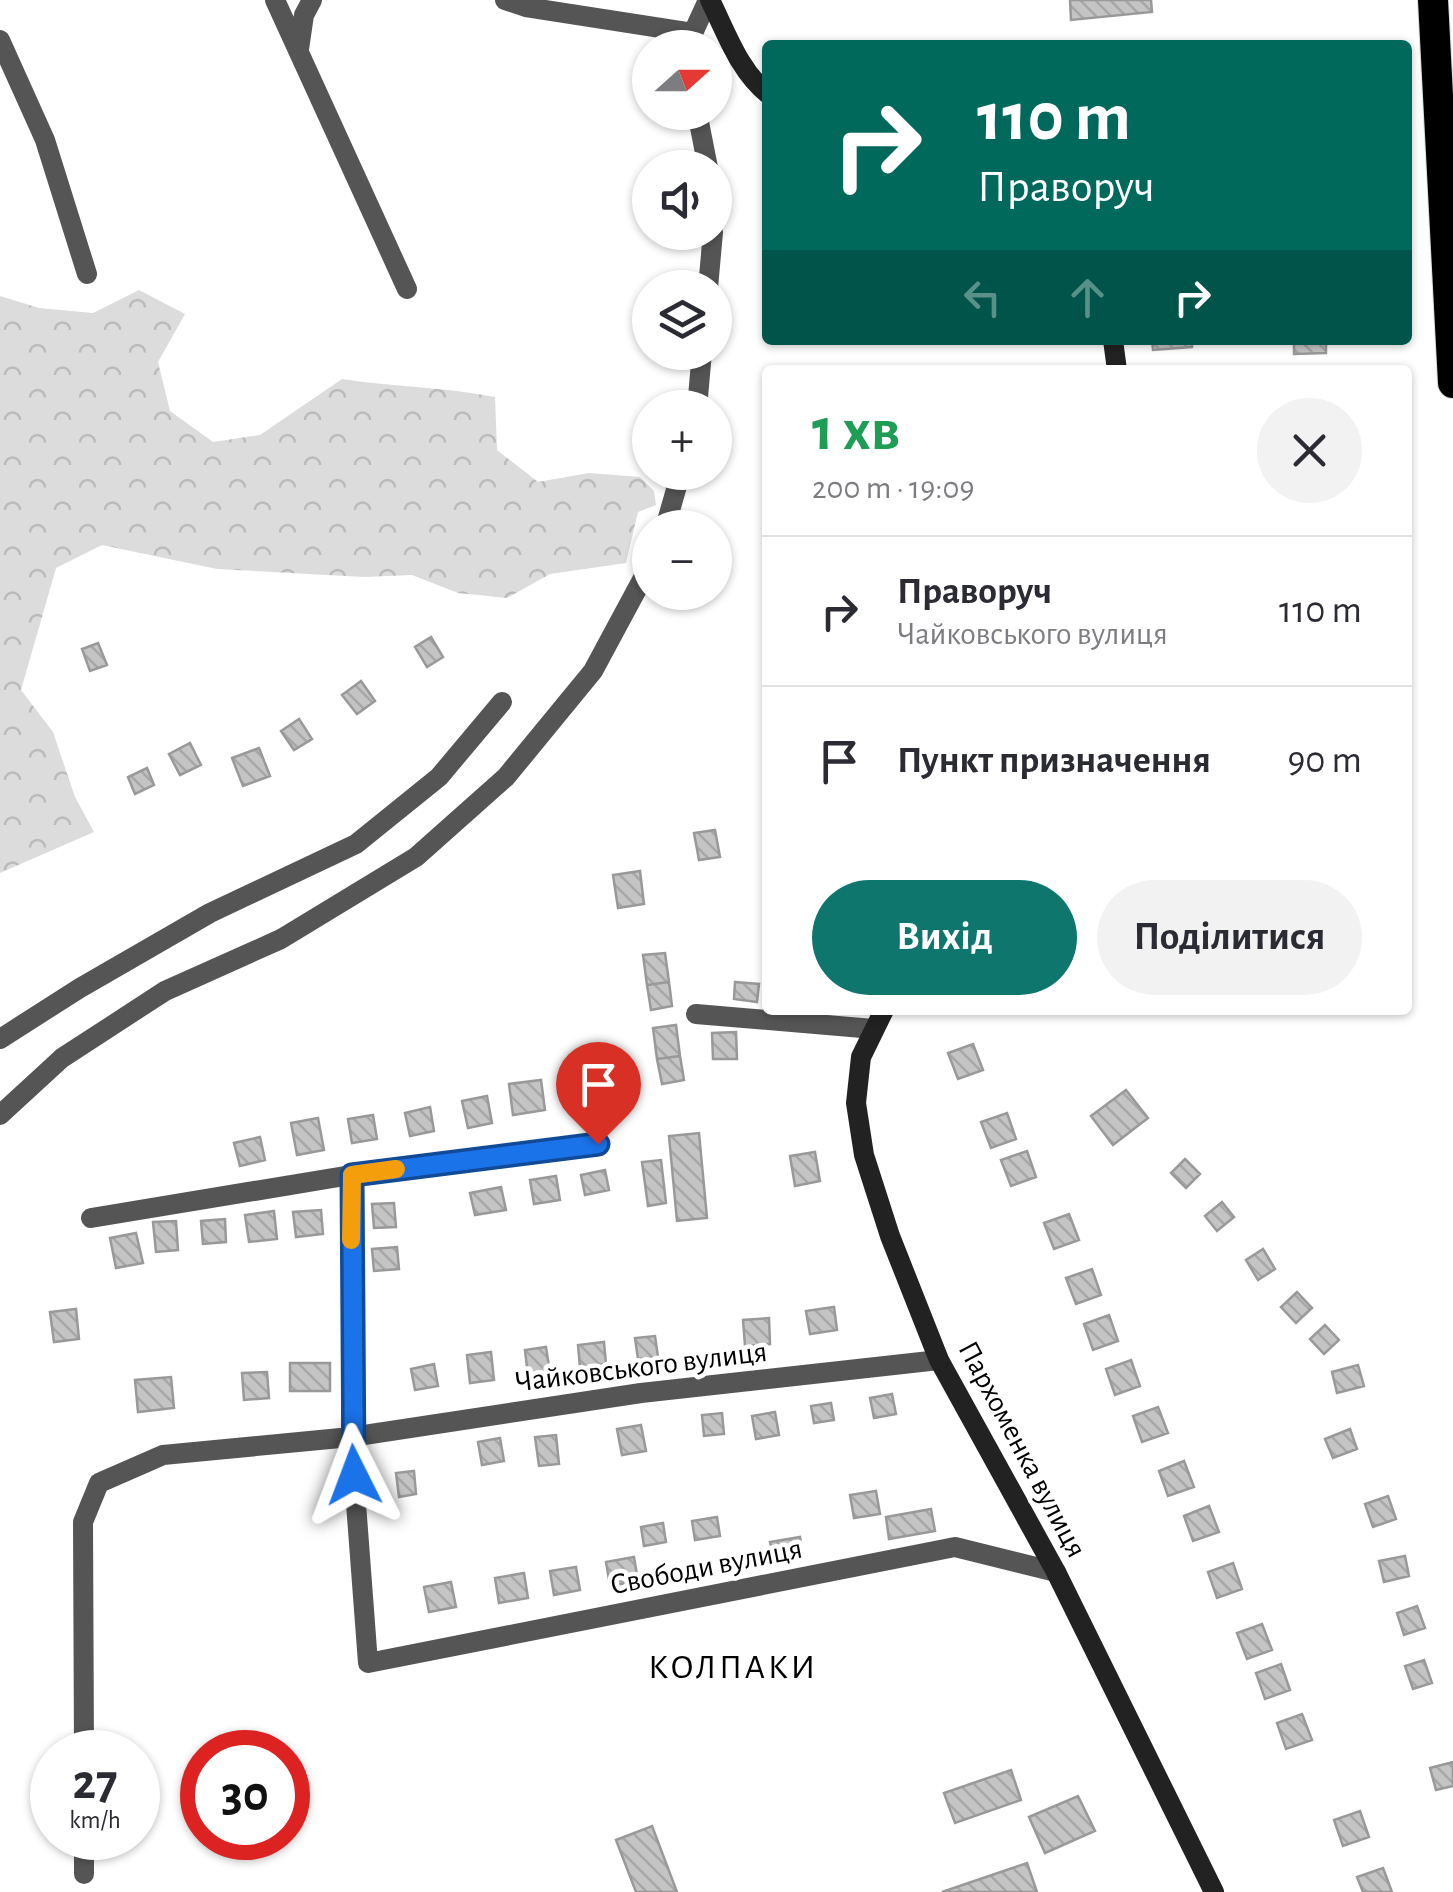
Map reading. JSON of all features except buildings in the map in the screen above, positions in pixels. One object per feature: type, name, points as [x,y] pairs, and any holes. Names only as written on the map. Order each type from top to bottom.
[{"type":"highway","points":[[1433,0],[1453,383]]},
{"type":"main road","points":[[709,0],[739,58],[762,90]]},
{"type":"main road","name":"Пархоменка вулиця","points":[[879,1018],[862,1057],[856,1104],[864,1155],[890,1236],[939,1360],[1056,1572],[1214,1892]]},
{"type":"street","points":[[276,0],[407,289]]},
{"type":"street","points":[[298,51],[304,16],[312,0]]},
{"type":"street","points":[[505,0],[641,30]]},
{"type":"street","points":[[696,30],[709,0]]},
{"type":"street","points":[[0,40],[45,140],[87,274]]},
{"type":"street","points":[[0,1115],[62,1058],[165,991],[281,939],[416,857],[506,777],[593,670],[632,599]]},
{"type":"street","points":[[0,1039],[210,913],[356,844],[439,777],[502,702]]},
{"type":"street","points":[[696,1014],[879,1018]]},
{"type":"street","points":[[91,1218],[352,1175],[598,1144]]},
{"type":"street","points":[[351,1437],[352,1175]]},
{"type":"street","name":"Чайковського вулиця","points":[[84,1730],[83,1522],[99,1483],[163,1455],[351,1437],[641,1393],[939,1360]]},
{"type":"street","name":"Свободи вулиця","points":[[351,1437],[368,1663],[956,1547],[1056,1572]]},
{"type":"street","points":[[84,1860],[84,1874]]},
{"type":"green space","points":[[139,290],[185,314],[158,362],[170,411],[213,442],[260,435],[342,379],[476,394],[495,397],[497,450],[538,482],[589,473],[632,476],[632,490],[653,490],[656,505],[632,510],[632,538],[626,563],[550,574],[507,598],[458,593],[412,575],[364,577],[217,569],[102,545],[56,568],[21,690],[53,732],[75,797],[94,832],[0,873],[0,296],[39,308],[93,313]]},
{"type":"slow traffic","points":[[351,1240],[352,1175],[396,1169]]},
{"type":"district","name":"КОЛПАКИ","points":[[733,1666]]},
{"type":"route","points":[[354,1475],[352,1175],[598,1144]]}]
